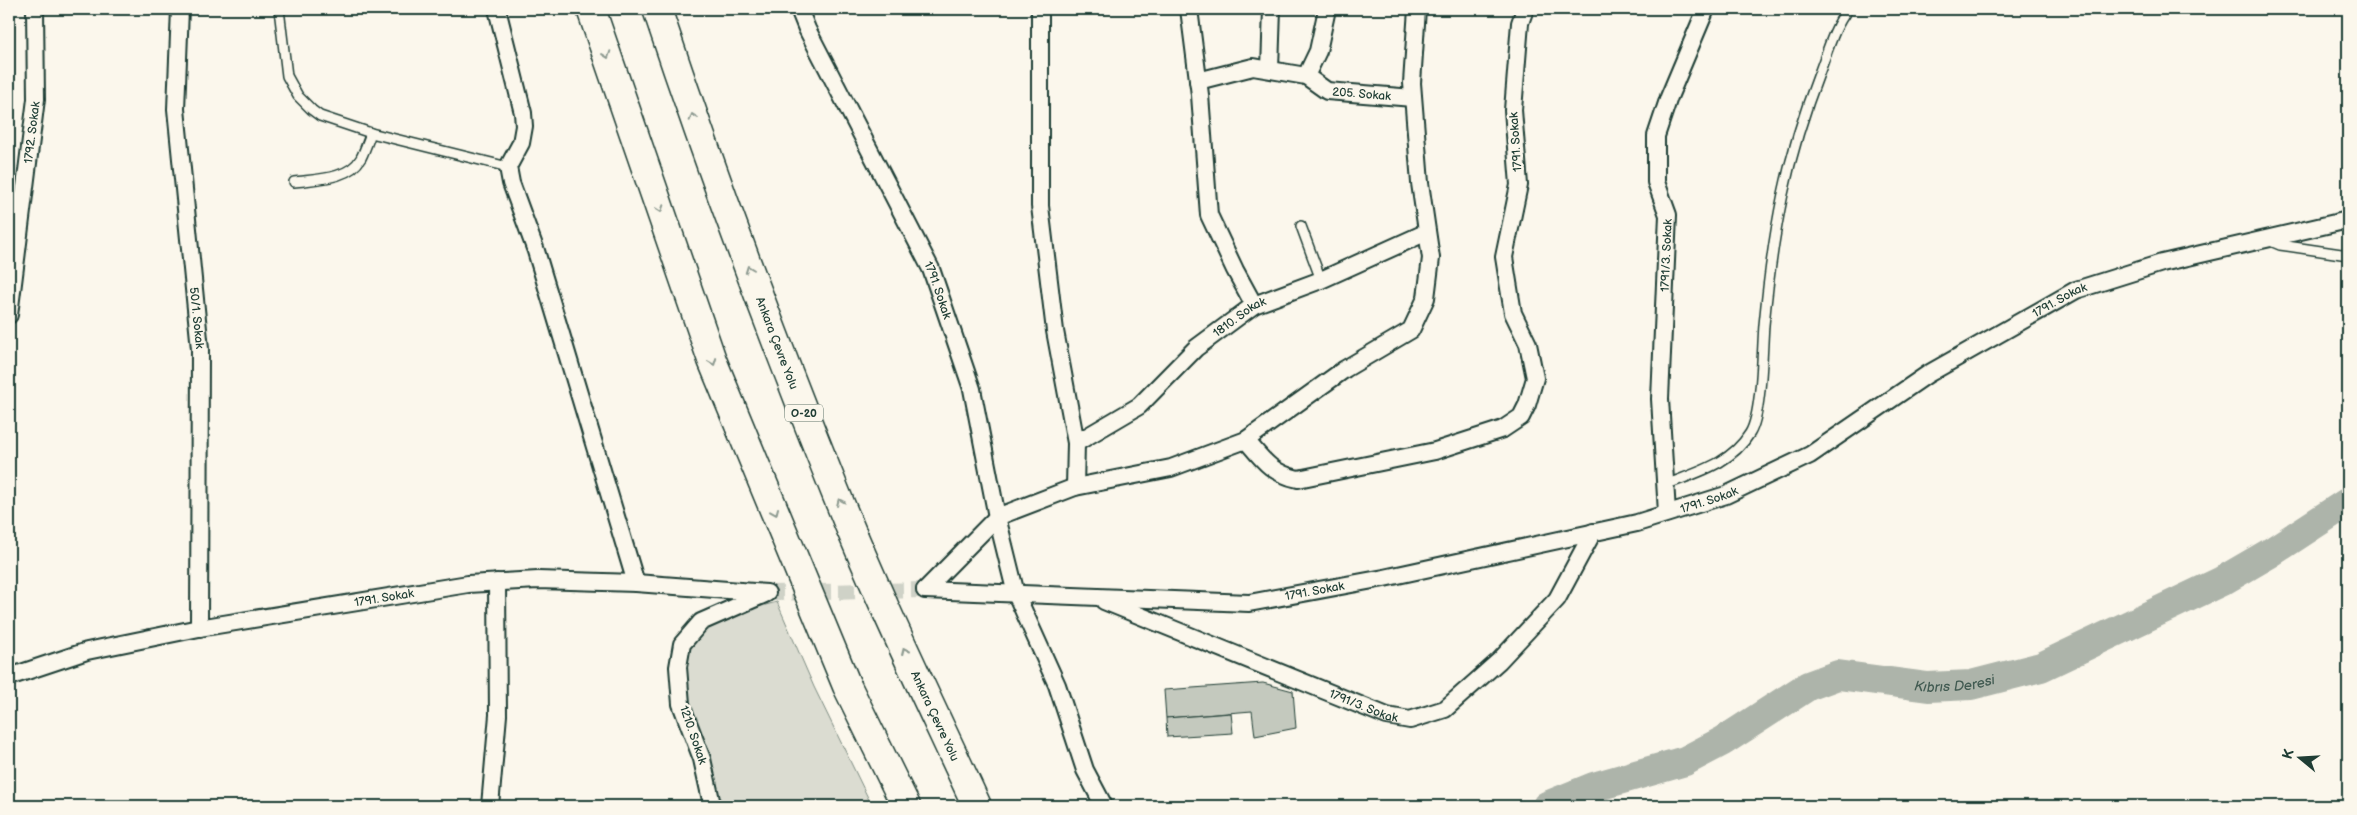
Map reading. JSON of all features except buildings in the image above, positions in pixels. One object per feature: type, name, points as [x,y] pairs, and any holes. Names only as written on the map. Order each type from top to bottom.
[{"type":"highway","points":[[591,9],[712,360],[847,686],[906,806]]},
{"type":"highway","name":"Ankara Çevre Yolu","points":[[657,9],[709,165],[836,493],[909,660],[977,806]]},
{"type":"street","name":"1792. Sokak","points":[[9,315],[36,99],[35,9]]},
{"type":"street","name":"50/1. Sokak","points":[[180,9],[176,109],[200,349],[199,628]]},
{"type":"street","points":[[497,9],[523,113],[524,126],[521,143],[508,167],[511,184],[536,251],[636,583]]},
{"type":"street","name":"1791. Sokak","points":[[799,9],[811,37],[931,269],[972,390],[997,518],[1016,594]]},
{"type":"street","points":[[1040,9],[1040,206],[1055,331],[1076,443],[1075,487]]},
{"type":"street","points":[[1189,9],[1198,81],[1209,215],[1254,305]]},
{"type":"street","points":[[1270,70],[1272,9]]},
{"type":"street","points":[[1306,76],[1318,52],[1327,9]]},
{"type":"street","points":[[997,518],[1075,487],[1171,468],[1246,440],[1345,369],[1411,330],[1426,298],[1431,258],[1420,183],[1412,82],[1417,9]]},
{"type":"street","name":"1791. Sokak","points":[[1246,440],[1271,468],[1282,476],[1298,479],[1435,451],[1503,429],[1521,417],[1527,405],[1535,378],[1528,344],[1513,313],[1504,258],[1519,185],[1514,110],[1520,23],[1525,9]]},
{"type":"street","name":"1791/3. Sokak","points":[[1667,513],[1660,399],[1668,215],[1656,182],[1656,136],[1669,97],[1706,9]]},
{"type":"street","name":"205. Sokak","points":[[1198,81],[1253,67],[1306,76],[1327,91],[1413,98]]},
{"type":"street","name":"1791. Sokak","points":[[997,518],[925,590],[1249,603],[1384,578],[1593,532],[1667,513],[1726,495],[1810,455],[1928,374],[2076,290],[2162,263],[2348,220]]},
{"type":"street","name":"1810. Sokak","points":[[1076,443],[1139,406],[1196,348],[1254,305],[1321,280],[1427,232]]},
{"type":"street","name":"1791/3. Sokak","points":[[1095,598],[1387,716],[1410,720],[1445,709],[1499,662],[1556,599],[1593,532]]},
{"type":"street","name":"1791. Sokak","points":[[9,677],[87,651],[199,628],[468,584],[538,580],[636,583],[767,593]]},
{"type":"street","points":[[490,806],[498,714],[497,582]]},
{"type":"street","name":"1210. Sokak","points":[[709,806],[712,800],[702,759],[681,704],[678,667],[682,644],[701,622],[767,593]]},
{"type":"street","points":[[1016,594],[1057,685],[1085,770],[1104,806]]},
{"type":"lane","points":[[279,9],[284,65],[287,76],[298,96],[320,116],[371,133],[508,167]]},
{"type":"lane","points":[[1665,485],[1725,460],[1742,445],[1758,418],[1771,256],[1783,187],[1804,112],[1838,25],[1848,9]]},
{"type":"lane","points":[[294,182],[333,176],[347,171],[361,159],[371,133]]},
{"type":"lane","points":[[1301,226],[1321,280]]},
{"type":"lane","points":[[2266,239],[2280,244],[2348,256]]},
{"type":"shaded area","points":[[777,602],[814,687],[872,806],[714,806],[678,667],[701,622]]},
{"type":"waterway","name":"Kıbrıs Deresi","points":[[1547,806],[1594,787],[1685,761],[1723,741],[1808,686],[1838,675],[1928,687],[1971,685],[2041,667],[2222,581],[2270,553],[2348,502]]},
{"type":"tunnel","points":[[767,593],[925,590]]}]
